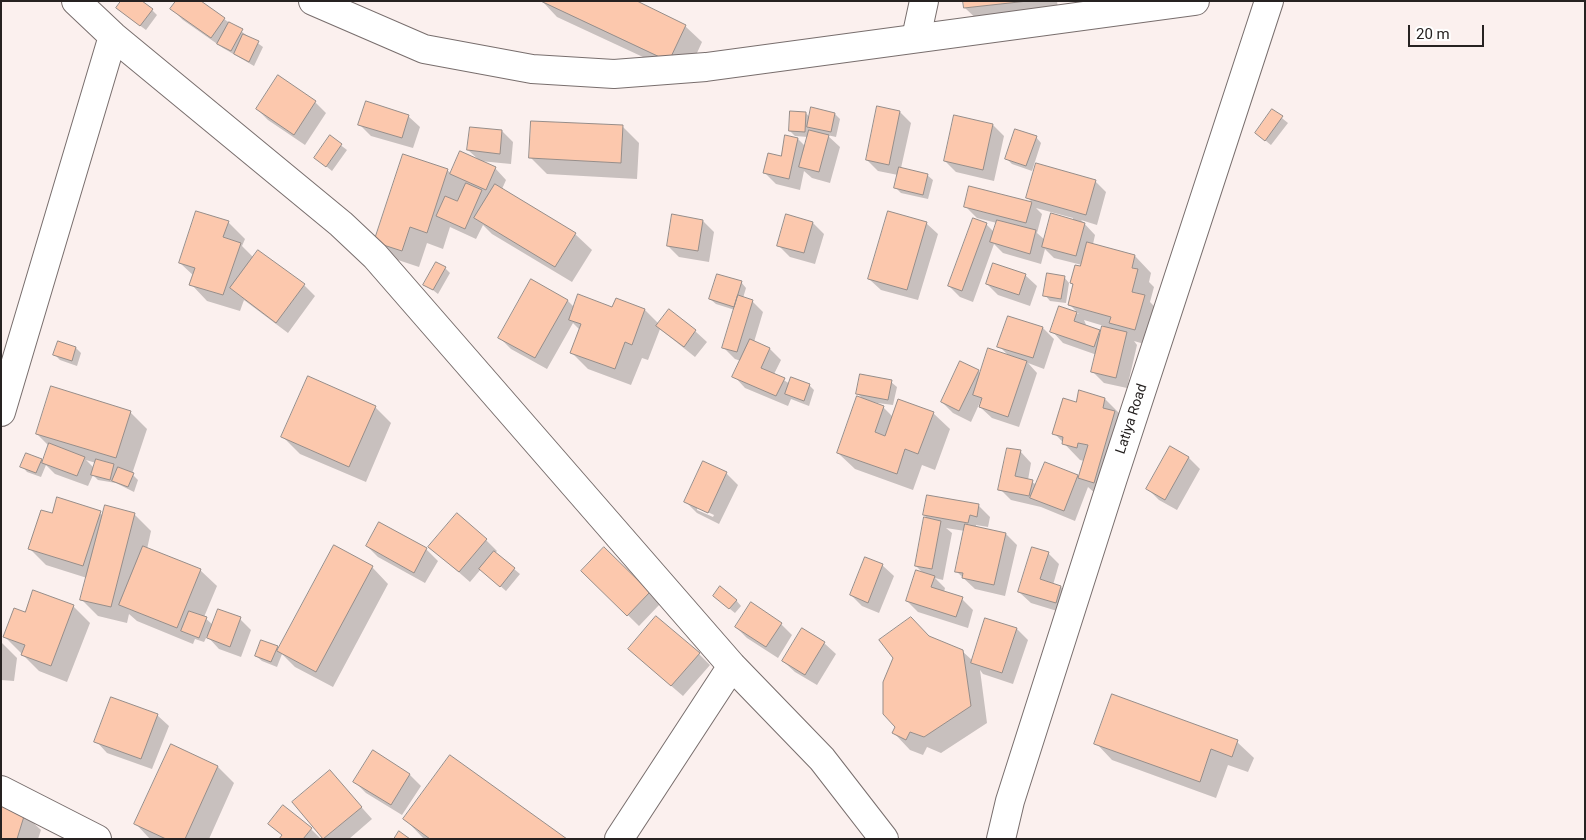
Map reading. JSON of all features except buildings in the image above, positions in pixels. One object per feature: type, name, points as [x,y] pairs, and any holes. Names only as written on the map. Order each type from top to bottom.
[{"type":"street","points":[[76,1],[113,36],[341,224],[375,256],[732,666],[822,759],[884,839]]},
{"type":"street","points":[[314,1],[424,48],[532,69],[614,74],[706,66],[1195,1]]},
{"type":"street","points":[[916,38],[924,1]]},
{"type":"street","name":"Latiya Road","points":[[1001,839],[1010,801],[1106,497],[1269,1]]},
{"type":"street","points":[[1,412],[113,36]]},
{"type":"street","points":[[619,839],[732,666]]},
{"type":"street","points":[[1,790],[97,839]]}]
